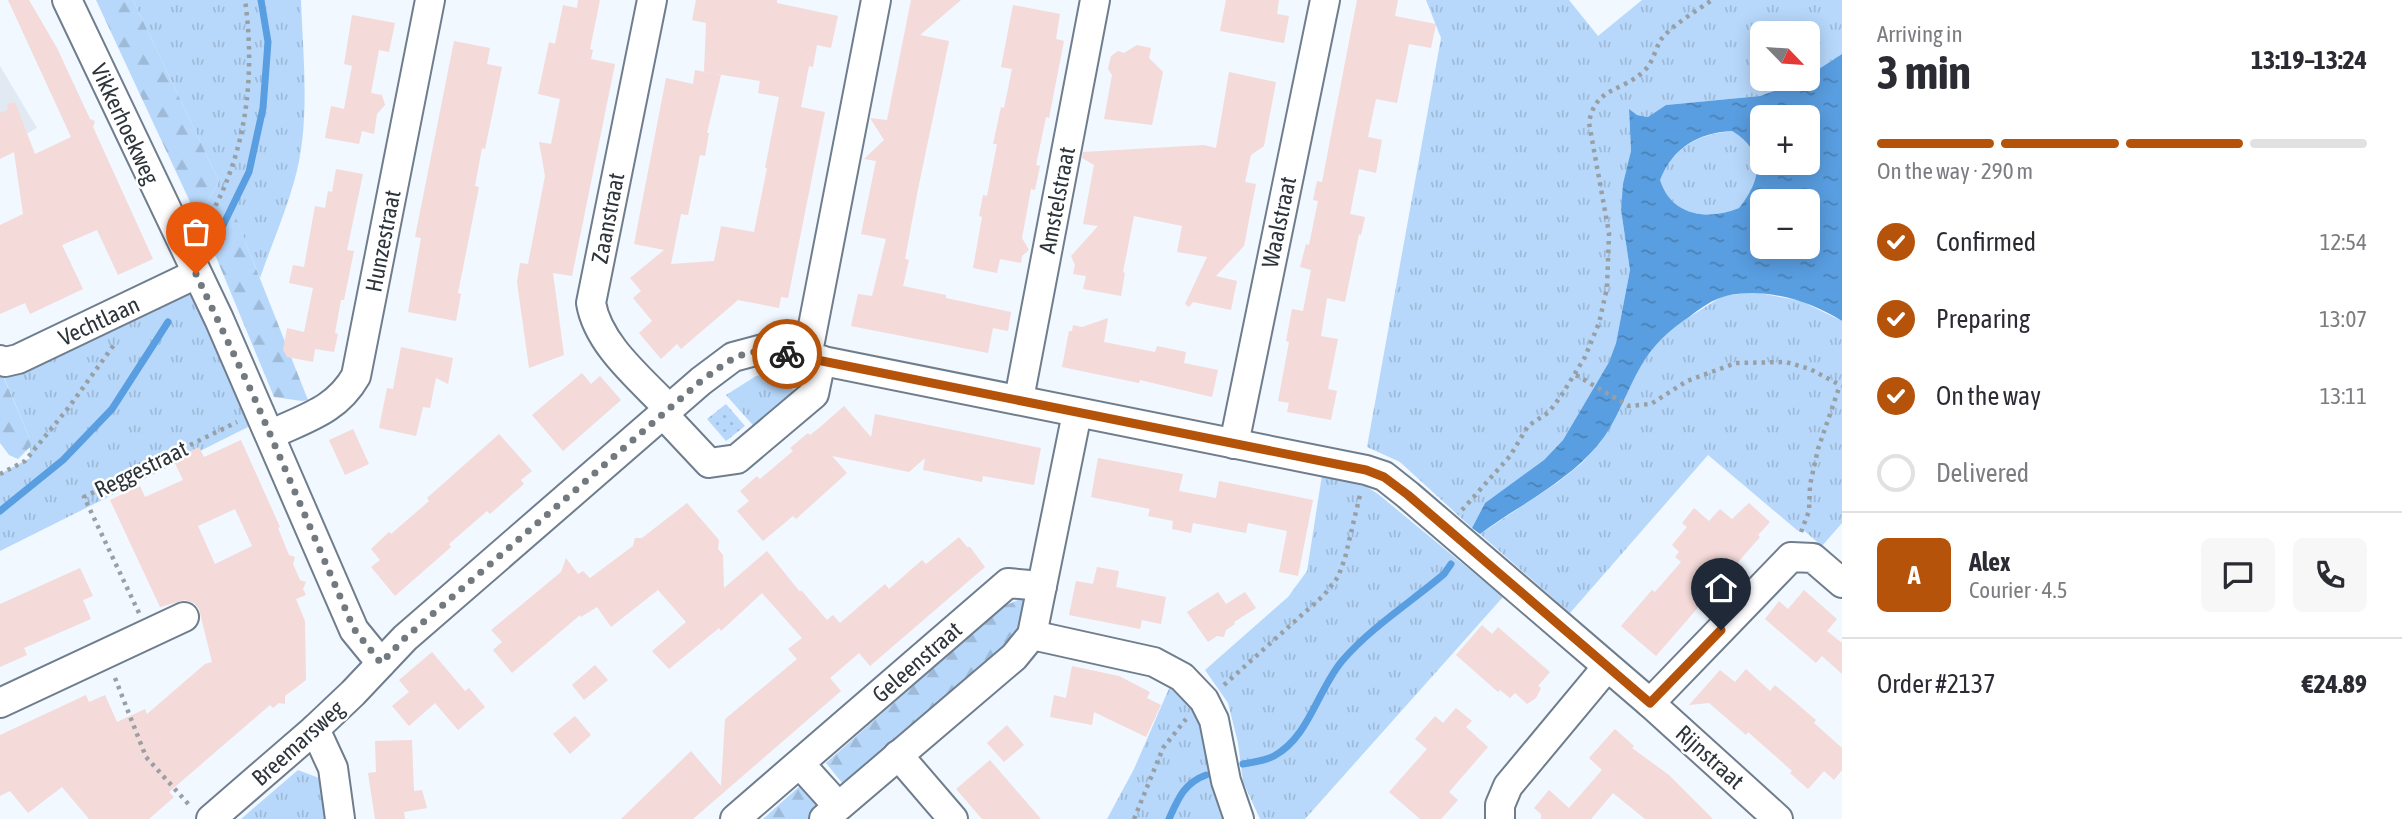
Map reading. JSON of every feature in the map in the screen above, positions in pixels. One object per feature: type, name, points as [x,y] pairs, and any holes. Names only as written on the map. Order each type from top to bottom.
[{"type":"street","name":"Vikkerhoekweg","points":[[67,0],[192,263],[354,629],[381,663]]},
{"type":"street","name":"Hunzestraat","points":[[265,423],[332,406],[346,393],[356,376],[429,0]]},
{"type":"street","name":"Zaanstraat","points":[[652,0],[591,303],[593,319],[602,337],[709,463],[737,459],[814,394],[814,359]]},
{"type":"street","points":[[814,359],[876,0]]},
{"type":"street","name":"Amstelstraat","points":[[1018,399],[1095,0]]},
{"type":"street","name":"Waalstraat","points":[[1234,443],[1325,0]]},
{"type":"street","name":"Vechtlaan","points":[[0,360],[5,362],[18,359],[139,303],[192,263]]},
{"type":"street","name":"Rijnstraat","points":[[381,663],[405,638],[701,381],[733,357],[763,349],[1366,470],[1384,477],[1650,703],[1778,819]]},
{"type":"street","points":[[800,764],[831,813],[1014,657],[1032,635],[1077,413]]},
{"type":"street","points":[[1650,703],[1791,557],[1813,558],[1842,583]]},
{"type":"street","name":"Geleenstraat","points":[[735,819],[1008,583],[1042,586]]},
{"type":"street","points":[[0,703],[184,617]]},
{"type":"street","points":[[1032,635],[1154,662],[1182,677],[1204,700],[1214,720],[1226,781],[1239,819]]},
{"type":"street","name":"Breemarsweg","points":[[202,814],[315,729],[381,663]]},
{"type":"street","points":[[1500,819],[1500,805],[1508,786],[1607,667]]},
{"type":"street","points":[[315,729],[333,768],[340,819]]},
{"type":"street","points":[[898,755],[953,819]]},
{"type":"path","points":[[192,263],[205,225],[230,176],[240,146],[250,74],[251,40],[245,0]]},
{"type":"path","points":[[1445,527],[1479,494],[1510,456],[1528,426],[1549,412],[1576,375],[1599,323],[1607,288],[1609,233],[1589,123],[1597,99],[1633,80],[1648,68],[1661,38],[1712,0]]},
{"type":"path","points":[[0,474],[25,461],[69,407],[131,322],[139,303]]},
{"type":"path","points":[[1576,375],[1629,406],[1651,404],[1687,381],[1736,363],[1786,362],[1810,369],[1841,386],[1818,449],[1810,485],[1809,511],[1791,557]]},
{"type":"path","name":"Reggestraat","points":[[149,634],[84,497],[265,423]]},
{"type":"path","points":[[1134,819],[1163,748],[1173,733],[1204,700],[1315,604],[1338,577],[1366,470]]},
{"type":"path","points":[[106,654],[146,757],[202,814]]},
{"type":"shaded area","points":[[0,66],[37,128],[0,149]]},
{"type":"green space","points":[[96,0],[133,0],[219,181],[198,219]]},
{"type":"green space","points":[[133,0],[301,0],[305,91],[303,137],[294,182],[260,278],[236,219],[216,257],[198,219],[219,181]]},
{"type":"green space","points":[[1426,0],[1569,0],[1598,36],[1642,0],[1842,0],[1842,54],[1820,68],[1820,21],[1750,21],[1750,91],[1777,91],[1760,96],[1666,105],[1649,117],[1629,110],[1631,151],[1621,210],[1630,270],[1616,343],[1609,362],[1563,440],[1544,460],[1485,503],[1472,528],[1400,462],[1367,447],[1441,38]]},
{"type":"green space","points":[[1732,131],[1750,147],[1750,175],[1756,175],[1752,187],[1739,208],[1727,212],[1703,214],[1682,208],[1672,202],[1659,181],[1679,151],[1697,139]]},
{"type":"green space","points":[[236,218],[308,400],[274,397],[216,257]]},
{"type":"green space","points":[[191,290],[258,422],[0,551],[0,474],[30,458],[30,439],[0,368]]},
{"type":"green space","points":[[1755,292],[1801,301],[1842,321],[1842,523],[1822,546],[1801,528],[1798,531],[1708,455],[1570,613],[1480,534],[1557,483],[1582,463],[1600,443],[1642,364],[1658,341],[1678,324],[1723,296]]},
{"type":"green space","points":[[0,369],[30,439],[30,447],[18,459],[9,455],[0,443]]},
{"type":"green space","points":[[768,373],[777,375],[800,396],[759,432],[726,395],[756,376]]},
{"type":"green space","points":[[726,404],[745,426],[726,441],[707,419]]},
{"type":"green space","points":[[1322,475],[1367,487],[1378,494],[1503,597],[1305,819],[1260,819],[1243,782],[1238,743],[1228,703],[1205,670],[1288,597],[1307,571]]},
{"type":"green space","points":[[1027,596],[1015,638],[847,789],[826,763],[1002,607]]},
{"type":"green space","points":[[1171,684],[1208,723],[1229,819],[1107,819],[1134,769]]},
{"type":"green space","points":[[298,770],[319,778],[325,819],[241,819]]},
{"type":"green space","points":[[802,784],[822,810],[812,819],[763,819]]},
{"type":"water","points":[[1842,54],[1842,321],[1801,301],[1771,294],[1721,297],[1706,305],[1668,333],[1651,351],[1611,426],[1585,459],[1557,482],[1480,534],[1472,528],[1485,503],[1544,460],[1563,440],[1609,362],[1616,343],[1630,270],[1621,210],[1623,184],[1631,151],[1629,109],[1637,115],[1648,117],[1666,105],[1760,96],[1774,91],[1820,91],[1820,68]],"holes":[[[1750,105],[1820,105],[1820,175],[1756,175],[1751,189],[1820,189],[1820,259],[1750,259],[1750,191],[1739,208],[1715,214],[1703,214],[1682,208],[1665,192],[1660,180],[1679,151],[1697,139],[1732,131],[1750,147]]]},
{"type":"building","points":[[8,0],[29,0],[57,48],[90,119],[95,121],[93,127],[153,259],[118,275],[97,230],[62,245],[83,289],[30,314],[25,303],[0,314],[0,225],[23,214],[14,152],[0,159],[0,113],[8,110],[7,104],[15,102],[35,154],[71,137]]},
{"type":"building","points":[[578,0],[600,0],[590,49],[593,50],[591,59],[615,64],[572,276],[553,273],[564,355],[529,368],[517,282],[520,263],[528,264],[545,176],[539,142],[551,144],[560,99],[538,94],[549,42],[555,44],[563,5],[577,8]]},
{"type":"building","points":[[696,0],[777,0],[777,3],[838,16],[831,48],[817,45],[813,67],[809,66],[801,107],[825,112],[788,298],[781,297],[779,308],[738,300],[681,349],[677,344],[661,359],[639,333],[652,321],[633,298],[641,291],[630,278],[664,250],[634,244],[666,78],[693,84],[695,70],[704,72],[706,23],[692,20]],"holes":[[[713,73],[760,81],[758,93],[779,97],[754,232],[721,226],[714,261],[671,264],[681,214],[688,215],[700,155],[705,156],[707,133],[721,75]]]},
{"type":"building","points":[[911,0],[961,0],[920,35],[949,41],[918,189],[905,259],[909,260],[903,286],[1011,312],[1008,331],[993,328],[988,353],[851,326],[858,294],[872,296],[886,239],[861,234],[876,161],[864,159],[884,140],[870,118],[887,120]]},
{"type":"building","points":[[1226,0],[1279,0],[1277,14],[1289,16],[1284,43],[1220,31]]},
{"type":"building","points":[[1357,0],[1398,0],[1395,16],[1436,24],[1431,48],[1409,44],[1397,103],[1376,99],[1368,137],[1382,140],[1376,173],[1359,169],[1350,214],[1365,217],[1361,235],[1359,234],[1345,302],[1327,298],[1321,336],[1338,339],[1328,389],[1337,391],[1331,420],[1287,412],[1289,403],[1278,401],[1292,309],[1303,311],[1311,270],[1300,267],[1306,244],[1309,245],[1318,201],[1313,200],[1317,181],[1322,182]]},
{"type":"building","points":[[1013,5],[1060,14],[1056,39],[1064,41],[1049,118],[1046,117],[1036,165],[1040,166],[1035,190],[1031,189],[1022,238],[1029,250],[1022,256],[1021,263],[1000,259],[997,273],[973,268],[983,195],[987,196],[997,144],[993,144],[1012,69],[1001,67]]},
{"type":"building","points":[[352,15],[395,23],[389,52],[379,50],[371,93],[382,95],[385,105],[377,114],[374,134],[362,131],[359,144],[325,138],[331,106],[344,109],[352,66],[344,64]]},
{"type":"building","points":[[454,41],[490,48],[487,64],[502,67],[475,186],[479,187],[458,293],[461,294],[456,321],[408,312],[421,238],[415,237]]},
{"type":"building","points":[[1137,45],[1151,48],[1149,58],[1163,72],[1152,125],[1104,119],[1112,75],[1108,69],[1111,56],[1118,51],[1124,53]]},
{"type":"building","points":[[1229,72],[1276,82],[1264,146],[1251,155],[1245,182],[1256,184],[1244,246],[1216,276],[1237,281],[1231,310],[1193,302],[1189,307],[1185,304],[1207,257],[1177,252],[1182,226],[1134,216],[1121,296],[1083,289],[1086,276],[1073,274],[1075,265],[1071,256],[1098,226],[1083,224],[1094,165],[1082,158],[1083,152],[1204,145],[1216,148]]},
{"type":"building","points":[[336,169],[363,174],[347,250],[354,251],[344,300],[341,300],[334,352],[315,349],[313,362],[287,357],[283,350],[287,328],[304,332],[313,288],[289,283],[293,265],[304,267],[315,206],[325,208],[328,191],[332,192]]},
{"type":"building","points":[[1108,318],[1104,342],[1155,352],[1157,346],[1186,352],[1184,363],[1218,370],[1212,397],[1140,380],[1139,383],[1062,367],[1069,331],[1072,331],[1073,325],[1082,327]]},
{"type":"building","points":[[401,347],[453,358],[448,384],[436,378],[430,408],[423,407],[416,436],[379,428],[387,388],[393,389]]},
{"type":"building","points":[[582,373],[591,384],[600,376],[621,400],[563,451],[532,415]]},
{"type":"building","points":[[844,406],[871,437],[875,414],[1041,448],[1034,485],[983,476],[982,482],[923,470],[925,458],[909,472],[832,456],[847,473],[796,519],[793,516],[763,541],[737,511],[749,501],[740,491],[757,476],[760,479],[793,451],[790,448]]},
{"type":"building","points":[[353,429],[369,464],[345,475],[329,440]]},
{"type":"building","points":[[499,434],[532,471],[521,480],[524,484],[490,514],[487,511],[395,596],[371,567],[380,560],[371,549],[429,501],[427,498]]},
{"type":"building","points":[[241,440],[280,527],[278,528],[289,555],[295,557],[293,564],[300,580],[306,582],[303,589],[306,595],[296,599],[305,621],[306,680],[285,696],[285,704],[279,703],[273,708],[270,705],[169,792],[174,797],[149,819],[89,819],[62,787],[28,813],[10,791],[0,796],[0,735],[86,695],[89,702],[105,695],[117,722],[145,709],[147,714],[205,664],[212,662],[199,609],[194,603],[185,600],[160,607],[110,500],[140,486],[145,497],[183,480],[173,459],[199,447],[204,457]],"holes":[[[235,509],[252,546],[215,564],[198,526]]]},
{"type":"building","points":[[1098,458],[1183,474],[1179,491],[1216,498],[1219,481],[1313,500],[1298,576],[1279,572],[1287,531],[1248,523],[1246,533],[1193,523],[1191,533],[1172,529],[1173,521],[1148,516],[1150,509],[1091,497]]},
{"type":"building","points":[[687,503],[719,540],[718,549],[723,555],[724,588],[767,551],[827,620],[833,615],[840,623],[885,584],[889,589],[922,560],[926,564],[959,537],[985,567],[870,666],[859,653],[830,678],[841,691],[693,819],[621,819],[691,751],[721,786],[725,719],[797,659],[788,649],[802,638],[762,593],[721,631],[719,628],[669,669],[652,651],[686,622],[658,590],[611,627],[597,607],[581,617],[580,615],[512,673],[493,650],[502,642],[491,630],[561,572],[566,558],[578,574],[583,571],[590,578],[633,546],[635,538],[642,538]]},
{"type":"building","points":[[1749,503],[1770,522],[1711,593],[1712,614],[1701,604],[1656,656],[1621,626],[1681,562],[1675,557],[1679,552],[1672,545],[1687,527],[1682,523],[1694,508],[1709,521],[1720,509],[1732,519]]},
{"type":"building","points":[[1097,567],[1119,571],[1116,587],[1166,597],[1161,624],[1142,620],[1140,629],[1069,615],[1076,581],[1093,584]]},
{"type":"building","points":[[80,568],[93,596],[83,600],[91,619],[24,648],[27,655],[0,667],[0,604]]},
{"type":"building","points":[[1804,590],[1837,619],[1827,631],[1842,643],[1842,674],[1822,656],[1816,663],[1765,619],[1779,601],[1788,609]]},
{"type":"building","points":[[1218,592],[1226,604],[1245,592],[1256,608],[1234,622],[1235,624],[1226,630],[1224,637],[1217,636],[1208,642],[1187,612]]},
{"type":"building","points":[[1482,625],[1492,634],[1498,627],[1550,672],[1538,686],[1541,688],[1536,698],[1527,704],[1515,693],[1510,698],[1500,690],[1498,692],[1456,655]]},
{"type":"building","points":[[432,652],[465,691],[469,688],[485,707],[458,730],[435,703],[409,726],[392,706],[409,692],[399,680]]},
{"type":"building","points":[[595,665],[608,680],[584,700],[572,685]]},
{"type":"building","points":[[1072,666],[1119,676],[1150,692],[1147,698],[1161,705],[1146,737],[1094,712],[1092,725],[1050,717],[1054,695],[1066,698]]},
{"type":"building","points":[[1746,669],[1770,691],[1775,685],[1816,720],[1814,723],[1842,748],[1842,770],[1834,780],[1824,771],[1808,789],[1748,732],[1746,735],[1709,703],[1689,705],[1720,670],[1735,682]]},
{"type":"building","points":[[1456,708],[1472,721],[1466,727],[1488,747],[1449,792],[1458,800],[1441,819],[1420,819],[1389,792],[1427,749],[1415,739],[1435,716],[1443,723]]},
{"type":"building","points":[[575,716],[591,735],[570,754],[553,734]]},
{"type":"building","points":[[1007,725],[1024,745],[1004,762],[987,743]]},
{"type":"building","points":[[1615,729],[1634,746],[1632,748],[1669,775],[1713,819],[1645,819],[1613,793],[1591,819],[1541,819],[1541,814],[1534,808],[1549,790],[1569,808],[1602,770],[1589,758]]},
{"type":"building","points":[[412,740],[414,791],[422,790],[427,808],[404,812],[405,819],[375,819],[368,773],[376,772],[375,741]]},
{"type":"building","points":[[990,760],[1041,819],[982,819],[956,789]]},
{"type":"waterway","points":[[211,250],[249,172],[263,108],[268,42],[261,0]]},
{"type":"waterway","points":[[0,511],[63,460],[112,409],[168,322]]},
{"type":"waterway","points":[[1243,764],[1270,758],[1286,748],[1304,726],[1342,661],[1378,626],[1444,574],[1451,564]]},
{"type":"waterway","points":[[1169,819],[1187,787],[1206,775]]},
{"type":"way so far","points":[[196,274],[254,397],[354,629],[381,663],[405,638],[701,381],[733,357],[763,349],[787,354]]},
{"type":"route","points":[[787,354],[1366,470],[1384,477],[1650,703],[1721,630]]}]
